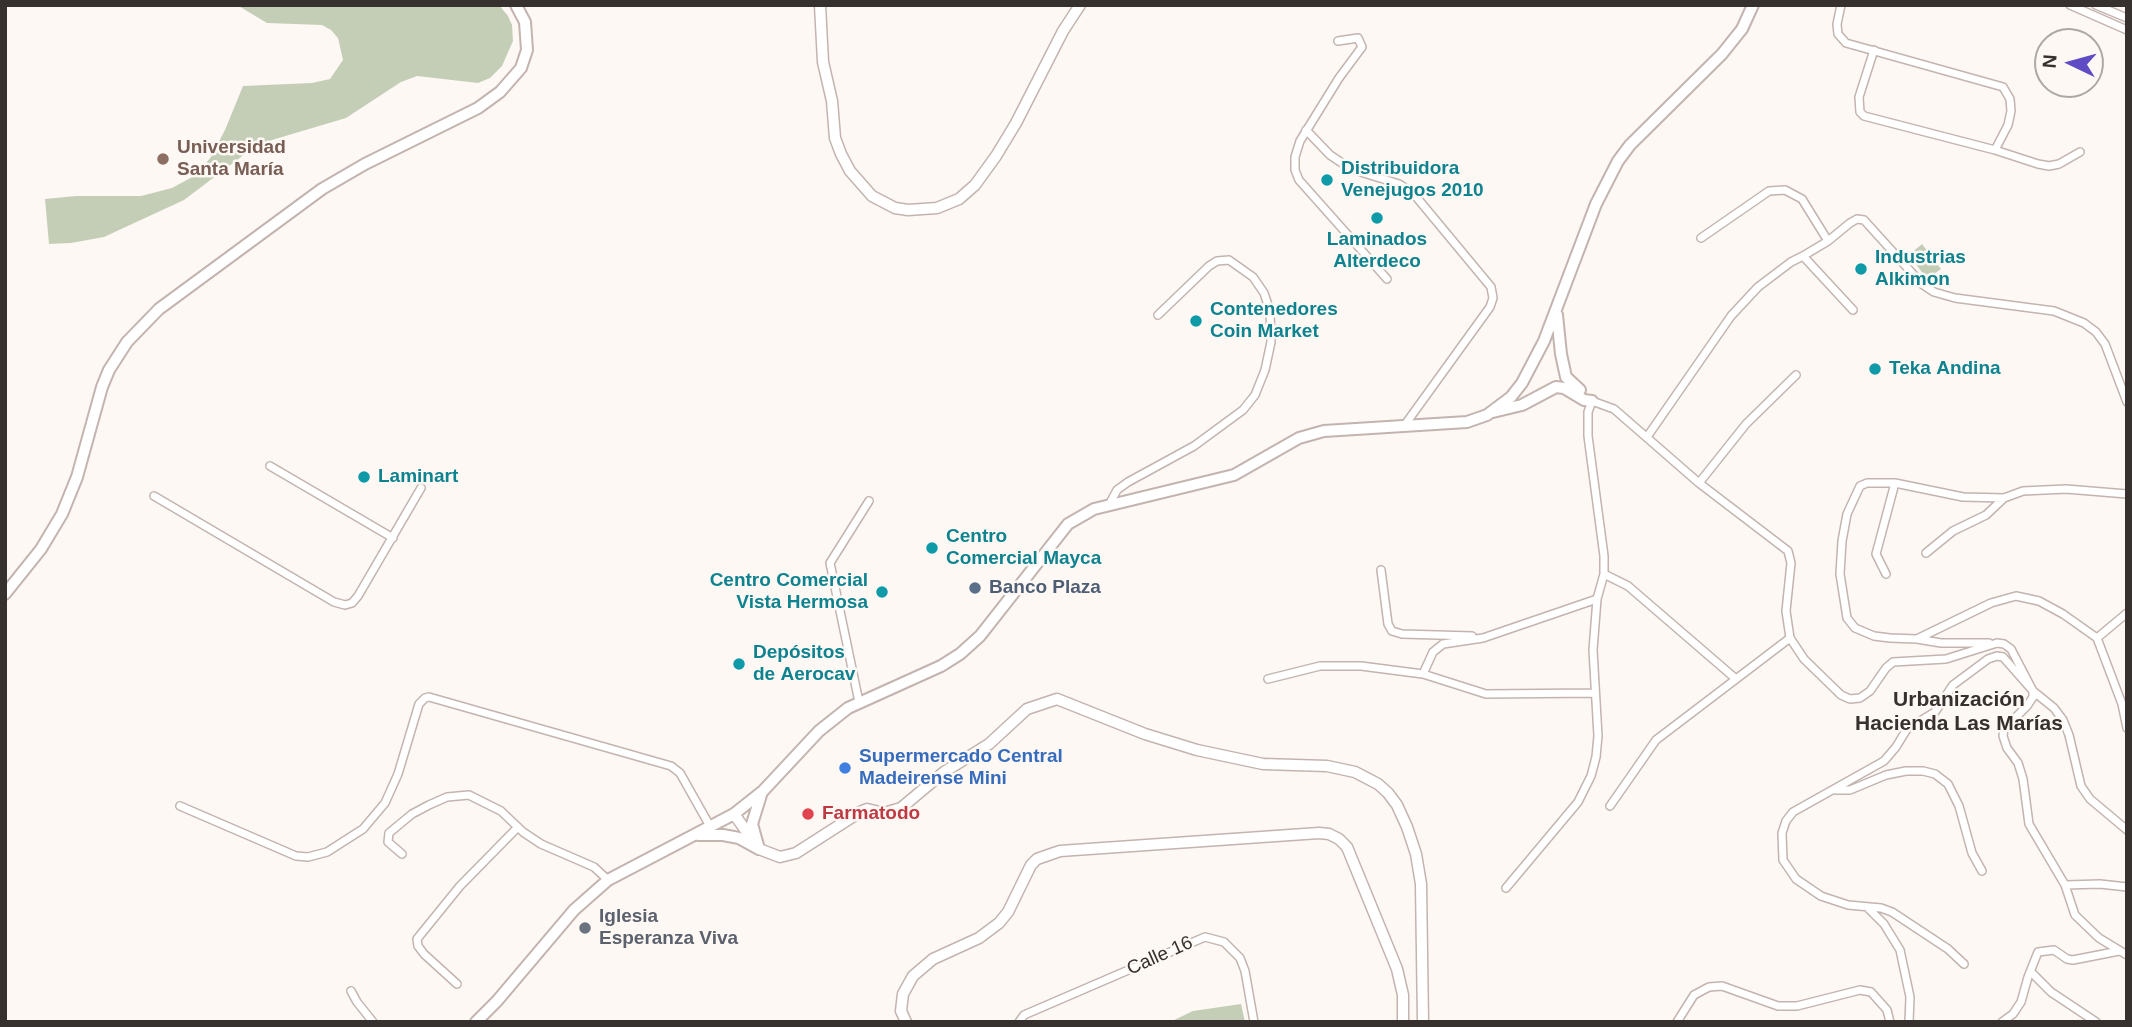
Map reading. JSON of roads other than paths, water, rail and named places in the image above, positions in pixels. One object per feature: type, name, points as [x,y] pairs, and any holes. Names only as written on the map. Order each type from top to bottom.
[{"type":"main road","points":[[1490,412],[1511,397],[1535,362],[1600,196],[1618,161],[1636,139],[1722,54],[1742,29],[1753,5]]},
{"type":"main road","points":[[5,594],[41,550],[62,514],[77,477],[102,387],[109,370],[127,342],[159,309],[323,189],[365,164],[478,108],[500,92],[516,76],[525,60],[527,40],[521,8]]},
{"type":"main road","points":[[1556,311],[1566,377],[1592,401]]},
{"type":"main road","points":[[476,1022],[574,910],[608,880],[734,814],[763,791],[820,731],[859,702],[941,666],[960,654],[980,636],[1068,524],[1094,509],[1234,475],[1299,439],[1324,430],[1467,422],[1490,412],[1522,405],[1556,387],[1592,401]]},
{"type":"main road","points":[[759,849],[752,824],[754,810],[763,791]]},
{"type":"main road","points":[[696,835],[739,838],[759,849]]},
{"type":"street","points":[[820,5],[823,62],[832,101],[835,138],[841,154],[850,171],[872,196],[895,208],[908,210],[937,208],[960,199],[975,185],[1016,123],[1063,31],[1080,5]]},
{"type":"street","points":[[1841,5],[1837,24],[1842,40],[1846,43],[2003,87],[2010,99],[2011,111],[2008,125],[1994,149]]},
{"type":"street","points":[[2070,5],[2127,30]]},
{"type":"street","points":[[2096,5],[2127,19]]},
{"type":"street","points":[[1338,41],[1358,38],[1362,47],[1306,130],[1295,157],[1295,170],[1299,180],[1387,279]]},
{"type":"street","points":[[1874,50],[1858,97],[1858,106],[1864,116],[2049,166],[2059,164],[2080,152]]},
{"type":"street","points":[[1306,130],[1330,155],[1351,169],[1399,184],[1413,193],[1491,287],[1493,298],[1490,307],[1403,426]]},
{"type":"street","points":[[1702,237],[1769,191],[1776,189],[1791,192],[1802,199],[1828,241]]},
{"type":"street","points":[[1647,437],[1731,316],[1758,288],[1857,219],[1864,220],[1922,284],[1934,292],[1955,298],[2054,311],[2084,323],[2096,332],[2105,344],[2127,402]]},
{"type":"street","points":[[1804,256],[1853,310]]},
{"type":"street","points":[[1109,506],[1117,491],[1128,482],[1194,446],[1243,410],[1255,396],[1265,370],[1271,342],[1270,311],[1264,293],[1253,277],[1229,260],[1217,261],[1209,266],[1158,315]]},
{"type":"street","points":[[1699,483],[1746,424],[1796,376]]},
{"type":"street","points":[[1506,888],[1578,802],[1591,776],[1598,736],[1593,650],[1597,599],[1604,573],[1588,436],[1588,412],[1592,401],[1614,409],[1699,483],[1787,551],[1791,564],[1786,611],[1790,638],[1804,659],[1841,695],[1850,699],[1860,698],[1870,691],[1886,668],[1894,662],[1946,659],[1997,643]]},
{"type":"street","points":[[270,466],[393,538]]},
{"type":"street","points":[[2123,953],[2099,938],[2075,915],[2065,885],[2029,824],[2024,779],[2003,736],[2004,729],[2033,697],[2033,691],[2011,649],[1997,643],[1941,643],[1874,636],[1855,628],[1847,618],[1843,605],[1840,574],[1847,514],[1854,495],[1860,486],[1867,483],[1895,483],[1963,497],[2004,498],[2023,491],[2066,489],[2127,494]]},
{"type":"street","points":[[1886,574],[1876,554],[1895,483]]},
{"type":"street","points":[[155,496],[334,602],[345,605],[352,603],[358,596],[421,488]]},
{"type":"street","points":[[1926,553],[1954,531],[1986,515],[2004,498]]},
{"type":"street","points":[[859,702],[830,563],[869,501]]},
{"type":"street","points":[[1381,570],[1388,624],[1392,631],[1402,634],[1487,636]]},
{"type":"street","points":[[1604,573],[1628,586],[1736,679]]},
{"type":"street","points":[[1917,639],[1991,603],[2016,597],[2039,601],[2097,638],[2122,704],[2127,728]]},
{"type":"street","points":[[1423,674],[1433,652],[1443,645],[1487,636],[1597,599]]},
{"type":"street","points":[[2097,638],[2127,613]]},
{"type":"street","points":[[1610,806],[1656,740],[1790,638]]},
{"type":"street","points":[[1964,964],[1948,949],[1892,912],[1881,908],[1848,905],[1821,895],[1796,879],[1783,860],[1781,846],[1786,821],[1793,812],[1884,761],[1907,729],[1935,712],[1954,685],[1988,659],[1997,656],[2003,657],[2063,720],[2081,786],[2090,799],[2127,830]]},
{"type":"street","points":[[1268,679],[1320,666],[1361,666],[1423,674],[1486,694],[1595,693]]},
{"type":"street","points":[[180,806],[296,856],[308,857],[327,852],[363,829],[385,803],[398,774],[419,704],[429,697],[671,766],[680,773],[711,828]]},
{"type":"street","points":[[734,814],[759,849],[771,855],[788,856],[807,848],[867,809],[884,813],[901,808],[944,772],[989,744],[1027,709],[1057,699],[1145,734],[1197,750],[1263,764],[1326,766],[1354,772],[1378,784],[1388,793],[1397,805],[1416,854],[1420,884],[1423,1022]]},
{"type":"street","points":[[1835,790],[1850,790],[1886,775],[1906,771],[1935,774],[1948,784],[1959,806],[1972,853],[1982,871]]},
{"type":"street","points":[[402,854],[388,842],[389,834],[412,814],[447,797],[469,795],[501,811],[541,844],[594,867],[608,880]]},
{"type":"street","points":[[457,984],[424,954],[417,939],[460,887],[518,827]]},
{"type":"street","points":[[906,1022],[901,1011],[903,994],[913,976],[933,959],[979,938],[999,923],[1008,912],[1031,865],[1037,859],[1060,851],[1319,833],[1329,834],[1347,847],[1397,969],[1403,995],[1403,1022]]},
{"type":"street","points":[[2065,885],[2100,884],[2127,887]]},
{"type":"street","points":[[1867,907],[1884,924],[1900,950],[1910,997],[1909,1022]]},
{"type":"street","name":"Calle 16","points":[[1019,1022],[1024,1015],[1205,937],[1224,942],[1240,958],[1245,971],[1254,1022]]},
{"type":"street","points":[[2002,1022],[2013,1014],[2021,1002],[2038,952],[2054,950],[2073,960],[2123,953]]},
{"type":"street","points":[[2031,972],[2051,992],[2096,1022]]},
{"type":"street","points":[[1677,1022],[1694,995],[1709,987],[1722,986],[1778,1006],[1797,1006],[1860,990],[1871,992],[1887,1010],[1890,1022]]},
{"type":"street","points":[[351,990],[373,1022]]},
{"type":"place","name":"Universidad Santa María","points":[[163,159]]},
{"type":"place","name":"Distribuidora Venejugos 2010","points":[[1327,180]]},
{"type":"place","name":"Laminados Alterdeco","points":[[1377,218]]},
{"type":"place","name":"Industrias Alkimon","points":[[1861,269]]},
{"type":"place","name":"Contenedores Coin Market","points":[[1196,321]]},
{"type":"place","name":"Teka Andina","points":[[1875,369]]},
{"type":"place","name":"Laminart","points":[[364,477]]},
{"type":"place","name":"Centro Comercial Mayca","points":[[932,548]]},
{"type":"place","name":"Banco Plaza","points":[[975,588]]},
{"type":"place","name":"Centro Comercial Vista Hermosa","points":[[882,592]]},
{"type":"place","name":"Depósitos de Aerocav","points":[[739,664]]},
{"type":"place","name":"Supermercado Central Madeirense Mini","points":[[845,768]]},
{"type":"place","name":"Farmatodo","points":[[808,814]]},
{"type":"place","name":"Iglesia Esperanza Viva","points":[[585,928]]},
{"type":"district","name":"Urbanización Hacienda Las Marías","points":[[1959,712]]}]
